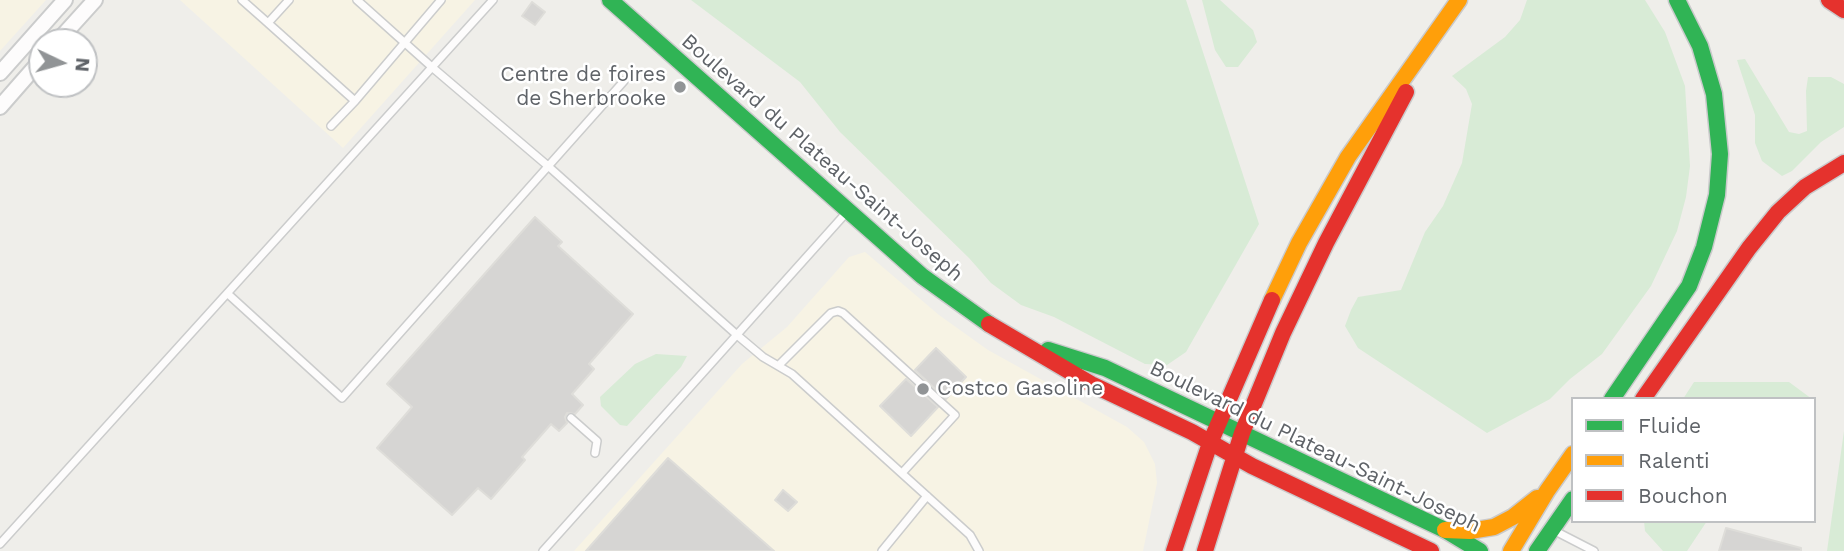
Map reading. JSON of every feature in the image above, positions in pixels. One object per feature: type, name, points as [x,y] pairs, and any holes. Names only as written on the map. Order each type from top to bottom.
[{"type":"main road","name":"Boulevard du Plateau-Saint-Joseph","points":[[610,0],[952,300],[984,322],[1091,384],[1431,551]]},
{"type":"main road","points":[[1613,397],[1689,286],[1704,247],[1717,195],[1720,153],[1714,94],[1700,46],[1677,0]]},
{"type":"main road","points":[[1829,0],[1844,10]]},
{"type":"main road","points":[[1174,551],[1210,443],[1266,312],[1316,211],[1348,157],[1455,6]]},
{"type":"main road","points":[[1205,551],[1242,433],[1283,333],[1326,243],[1394,113],[1455,6]]},
{"type":"main road","points":[[1644,397],[1769,222],[1796,195],[1844,163]]},
{"type":"main road","name":"Boulevard du Plateau-Saint-Joseph","points":[[1014,339],[1105,368],[1445,530],[1480,551]]},
{"type":"main road","points":[[1511,551],[1571,457]]},
{"type":"main road","points":[[1445,530],[1471,531],[1493,527],[1513,517],[1547,491]]},
{"type":"main road","points":[[1537,551],[1571,502]]},
{"type":"street","points":[[0,73],[65,0]]},
{"type":"street","points":[[70,28],[95,0]]},
{"type":"street","points":[[0,107],[28,76]]},
{"type":"lane","points":[[242,0],[355,101]]},
{"type":"lane","points":[[268,23],[289,0]]},
{"type":"lane","points":[[357,0],[737,335],[763,357],[793,374],[974,539],[979,551]]},
{"type":"lane","points":[[331,126],[441,0]]},
{"type":"lane","points":[[0,544],[494,0]]},
{"type":"lane","points":[[228,294],[342,398],[624,80]]},
{"type":"lane","points":[[543,551],[848,210]]},
{"type":"lane","points":[[779,365],[831,313],[843,313],[955,415],[902,473]]},
{"type":"lane","points":[[571,418],[597,441],[595,453]]},
{"type":"lane","points":[[881,551],[927,496]]},
{"type":"lane","points":[[1552,529],[1594,551]]},
{"type":"lane","points":[[1573,551],[1578,543]]},
{"type":"shaded area","points":[[0,0],[46,0],[0,51]]},
{"type":"shaded area","points":[[180,0],[475,0],[343,148]]},
{"type":"shaded area","points":[[865,252],[939,315],[988,350],[1127,427],[1144,442],[1155,464],[1157,483],[1143,551],[574,551],[742,364],[787,327],[849,257]]},
{"type":"green space","points":[[691,0],[1186,0],[1259,224],[1186,352],[1167,365],[1145,364],[1054,317],[1021,305],[991,283],[969,258],[840,132],[800,82]]},
{"type":"green space","points":[[1202,0],[1220,0],[1253,30],[1257,42],[1238,67],[1226,67],[1215,50]]},
{"type":"green space","points":[[1527,0],[1645,0],[1665,32],[1685,86],[1690,166],[1686,197],[1677,231],[1651,286],[1602,354],[1550,399],[1487,433],[1358,348],[1345,326],[1358,297],[1401,290],[1425,232],[1443,206],[1462,163],[1472,104],[1466,89],[1452,76],[1505,37],[1520,20]]},
{"type":"green space","points":[[1745,59],[1789,132],[1799,134],[1807,131],[1808,77],[1831,77],[1844,84],[1844,127],[1821,142],[1792,171],[1782,176],[1762,161],[1755,143],[1755,115],[1737,60]]},
{"type":"green space","points":[[656,354],[687,356],[681,367],[627,426],[620,425],[601,406],[600,397],[635,364]]},
{"type":"green space","points":[[1694,382],[1789,382],[1809,397],[1684,397]]},
{"type":"green space","points":[[1844,431],[1844,551],[1827,551],[1829,537]]},
{"type":"green space","points":[[1644,523],[1706,523],[1687,551],[1663,551],[1645,531]]},
{"type":"building","points":[[532,2],[545,12],[535,25],[522,16]]},
{"type":"building","points":[[535,217],[562,242],[558,246],[633,314],[589,364],[594,369],[572,394],[583,405],[575,414],[567,413],[567,423],[559,431],[551,424],[522,457],[525,460],[491,499],[478,488],[452,515],[377,448],[412,407],[387,384]]},
{"type":"building","points":[[936,348],[966,377],[946,399],[915,370]]},
{"type":"building","points":[[906,379],[938,407],[911,436],[880,406]]},
{"type":"building","points":[[668,458],[774,551],[586,551]]},
{"type":"building","points":[[783,490],[797,502],[788,511],[775,500]]},
{"type":"building","points":[[1726,528],[1801,548],[1801,551],[1719,551]]},
{"type":"traffic: fast","points":[[610,0],[922,276],[989,324]]},
{"type":"traffic: fast","points":[[1613,397],[1689,286],[1704,247],[1717,195],[1720,154],[1714,94],[1700,46],[1677,0]]},
{"type":"traffic: fast","points":[[1048,350],[1105,368],[1445,530],[1480,551]]},
{"type":"traffic: fast","points":[[1537,551],[1571,502]]},
{"type":"traffic: slow","points":[[1272,300],[1299,243],[1348,157],[1459,0]]},
{"type":"traffic: slow","points":[[1511,551],[1571,457]]},
{"type":"traffic: slow","points":[[1445,530],[1470,531],[1494,527],[1513,517],[1537,498]]},
{"type":"traffic: jam","points":[[1829,0],[1844,10]]},
{"type":"traffic: jam","points":[[1205,551],[1242,433],[1283,333],[1326,243],[1406,92]]},
{"type":"traffic: jam","points":[[1644,397],[1749,248],[1778,212],[1805,187],[1844,163]]},
{"type":"traffic: jam","points":[[1174,551],[1210,443],[1272,300]]},
{"type":"traffic: jam","points":[[989,324],[1091,384],[1192,432],[1252,466],[1431,551]]},
{"type":"place","name":"Centre de foires de Sherbrooke","points":[[680,87]]},
{"type":"place","name":"Costco Gasoline","points":[[923,389]]}]
